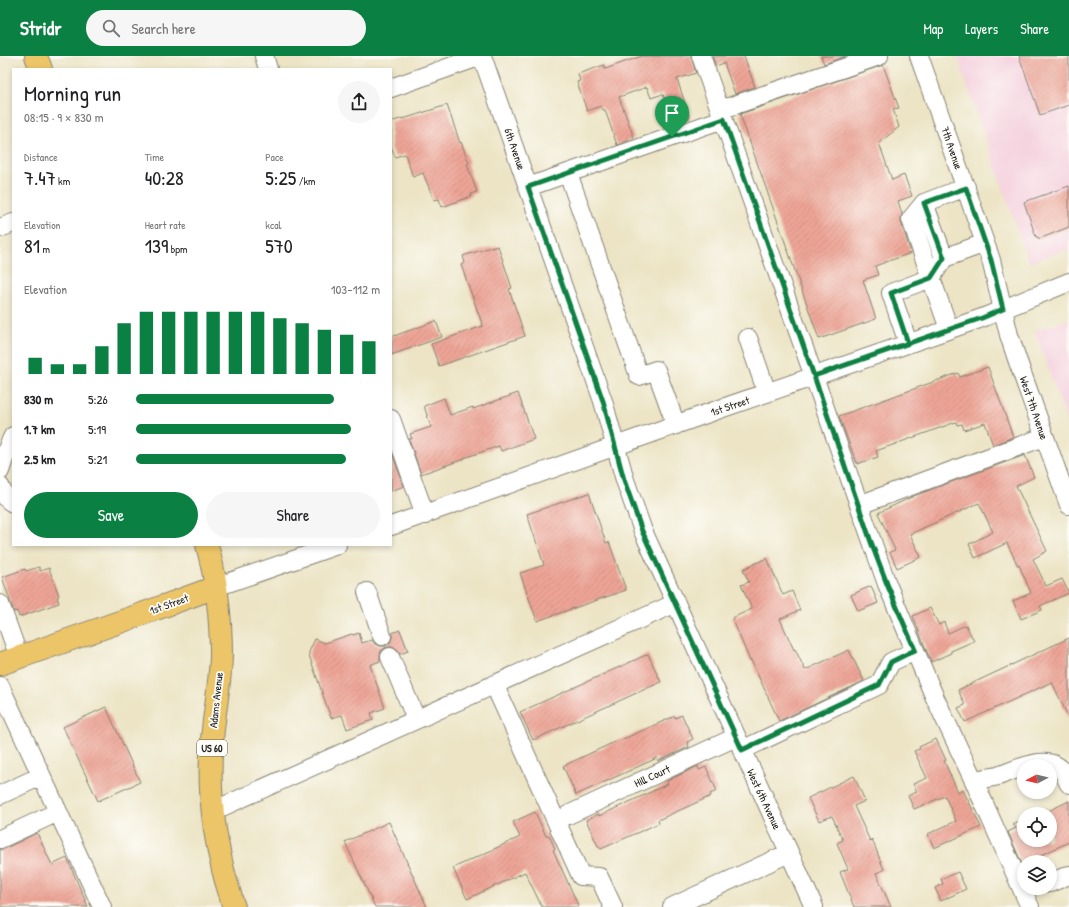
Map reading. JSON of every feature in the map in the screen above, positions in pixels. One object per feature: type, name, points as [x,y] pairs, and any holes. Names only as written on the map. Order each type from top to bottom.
[{"type":"main road","points":[[36,56],[41,68]]},
{"type":"main road","name":"US 60","points":[[207,546],[212,562],[216,587]]},
{"type":"main road","name":"1st Street","points":[[9,661],[216,587]]},
{"type":"main road","name":"Adams Avenue","points":[[216,587],[219,608],[220,657],[211,756],[213,811],[222,866],[234,907]]},
{"type":"street","points":[[264,56],[268,68]]},
{"type":"street","points":[[392,88],[481,56]]},
{"type":"street","name":"6th Avenue","points":[[481,56],[603,401],[616,446]]},
{"type":"street","points":[[701,56],[887,584],[935,698],[974,781],[1032,897]]},
{"type":"street","points":[[528,187],[879,56]]},
{"type":"street","name":"7th Avenue","points":[[919,56],[991,260],[1003,309]]},
{"type":"street","points":[[568,173],[639,376],[656,370],[676,425]]},
{"type":"street","points":[[949,329],[911,219],[924,203],[966,188]]},
{"type":"street","points":[[924,203],[944,258]]},
{"type":"street","points":[[0,228],[12,223]]},
{"type":"street","points":[[908,343],[891,293],[931,278],[944,258],[985,243]]},
{"type":"street","name":"1st Street","points":[[392,526],[982,318],[1069,282]]},
{"type":"street","name":"West 7th Avenue","points":[[1003,309],[1017,359],[1069,505]]},
{"type":"street","points":[[748,338],[767,393]]},
{"type":"street","points":[[392,422],[425,514]]},
{"type":"street","points":[[859,505],[1044,437]]},
{"type":"street","points":[[0,471],[12,438]]},
{"type":"street","name":"West 6th Avenue","points":[[616,446],[624,480],[642,531],[814,907]]},
{"type":"street","points":[[0,486],[3,493],[12,502]]},
{"type":"street","name":"1st Street","points":[[216,587],[329,546]]},
{"type":"street","points":[[367,592],[382,636]]},
{"type":"street","points":[[213,811],[676,603]]},
{"type":"street","points":[[0,604],[9,661]]},
{"type":"street","name":"Hill Court","points":[[568,815],[879,685],[891,662],[915,650]]},
{"type":"street","points":[[390,658],[416,719]]},
{"type":"street","points":[[494,684],[581,876],[599,877],[613,907]]},
{"type":"street","points":[[0,686],[102,907]]},
{"type":"street","points":[[974,781],[997,776],[1032,763],[1045,763],[1055,765],[1063,772],[1069,784]]},
{"type":"street","points":[[0,796],[41,776]]},
{"type":"street","points":[[0,839],[58,812]]},
{"type":"street","points":[[672,907],[789,853]]},
{"type":"street","points":[[1057,880],[1069,875]]},
{"type":"shaded area","points":[[957,56],[1069,56],[1069,249],[1029,263]]},
{"type":"shaded area","points":[[1069,319],[1069,427],[1035,331]]},
{"type":"building","points":[[642,56],[691,56],[696,73],[677,79],[690,118],[673,124],[663,94],[651,98],[647,87],[619,97],[634,138],[617,145],[605,110],[603,110],[601,106],[587,111],[577,82],[580,81],[578,74],[604,65],[605,69]]},
{"type":"building","points":[[712,56],[744,56],[755,87],[735,94],[724,63],[716,66]]},
{"type":"building","points":[[821,56],[846,56],[824,64]]},
{"type":"building","points":[[1019,56],[1069,56],[1069,105],[1040,115]]},
{"type":"building","points":[[883,65],[899,108],[893,109],[899,127],[879,143],[892,180],[904,175],[912,196],[898,201],[902,214],[901,222],[911,253],[875,266],[878,275],[863,280],[876,319],[819,339],[740,114]]},
{"type":"building","points":[[447,105],[460,143],[461,142],[469,163],[467,164],[477,192],[471,194],[472,196],[442,207],[439,199],[434,200],[423,173],[413,177],[405,154],[395,157],[392,149],[392,122]]},
{"type":"building","points":[[1069,186],[1069,227],[1039,239],[1036,237],[1024,202]]},
{"type":"building","points":[[498,246],[512,288],[509,289],[525,336],[439,366],[431,344],[483,326],[461,265],[465,263],[463,256]]},
{"type":"building","points":[[436,321],[442,337],[392,355],[392,337]]},
{"type":"building","points":[[988,367],[1013,437],[993,445],[985,423],[964,430],[962,424],[957,425],[956,422],[876,451],[878,457],[857,464],[839,416],[958,373],[960,377]]},
{"type":"building","points":[[518,393],[534,439],[501,451],[499,446],[421,474],[409,439],[412,439],[410,434],[431,427],[424,406],[444,398],[450,415],[473,407],[473,409]]},
{"type":"building","points":[[392,453],[404,486],[392,491]]},
{"type":"building","points":[[1025,455],[1034,477],[1016,486],[1047,551],[1033,559],[1046,586],[1062,579],[1069,593],[1040,606],[1042,610],[1021,619],[1013,601],[1031,593],[1019,565],[1018,566],[1007,543],[975,558],[969,544],[993,532],[979,503],[910,534],[921,557],[897,568],[890,552],[895,550],[878,513],[916,495]]},
{"type":"building","points":[[589,493],[606,543],[609,542],[626,590],[537,621],[520,573],[544,565],[527,514]]},
{"type":"building","points":[[767,558],[783,595],[792,591],[800,610],[780,619],[805,670],[849,650],[864,681],[779,721],[751,660],[750,661],[732,618],[752,609],[741,585],[749,582],[743,569]]},
{"type":"building","points":[[39,567],[40,571],[49,568],[59,596],[57,597],[59,603],[19,617],[17,611],[14,612],[2,577],[25,569],[26,571]]},
{"type":"building","points":[[871,586],[878,603],[858,611],[851,595]]},
{"type":"building","points":[[930,608],[939,625],[944,622],[948,633],[966,625],[974,641],[931,662],[913,616]]},
{"type":"building","points":[[400,630],[408,651],[400,654],[396,648],[386,647],[381,651],[380,661],[370,665],[385,708],[371,713],[373,720],[347,729],[342,715],[331,718],[309,655],[315,639],[325,643],[359,633],[362,643],[372,640],[375,644],[385,646],[390,643],[392,633]]},
{"type":"building","points":[[1069,638],[1069,719],[1052,682],[965,722],[958,708],[965,705],[958,690]]},
{"type":"building","points":[[648,654],[661,682],[533,740],[520,712]]},
{"type":"building","points":[[106,707],[140,782],[98,801],[63,727]]},
{"type":"building","points":[[682,715],[693,739],[687,742],[689,747],[658,761],[657,758],[576,795],[563,766],[621,739],[675,716],[675,718]]},
{"type":"building","points":[[936,739],[958,792],[963,790],[981,827],[934,848],[928,834],[956,821],[945,796],[914,809],[908,796],[917,791],[913,784],[927,778],[914,751]]},
{"type":"building","points":[[698,766],[699,770],[706,767],[717,791],[710,794],[711,796],[658,820],[659,823],[601,849],[598,846],[586,820],[599,814],[599,816],[668,784],[667,781]]},
{"type":"building","points":[[854,776],[865,801],[854,806],[870,841],[872,839],[884,870],[876,873],[891,907],[854,907],[840,872],[848,869],[837,843],[843,840],[832,816],[819,821],[808,798]]},
{"type":"building","points":[[1069,801],[1069,842],[1041,855],[1018,855],[1008,832],[1016,828],[1013,824],[1017,822],[1017,847],[1057,847],[1056,807]]},
{"type":"building","points":[[535,812],[546,836],[549,835],[555,849],[553,850],[579,907],[542,907],[525,872],[467,899],[453,868],[520,837],[513,822]]},
{"type":"building","points":[[389,822],[427,907],[375,907],[345,842]]},
{"type":"building","points":[[37,833],[52,865],[67,858],[88,907],[0,907],[0,849],[4,849]]},
{"type":"building","points":[[958,872],[966,889],[941,901],[935,888],[943,884],[941,879]]},
{"type":"route","points":[[672,137],[528,187],[603,401],[624,480],[642,531],[742,750],[879,685],[891,662],[915,650],[871,542],[814,376],[908,343],[891,293],[931,278],[944,258],[924,203],[966,188],[991,260],[1003,309],[982,318],[814,376],[724,119],[672,137]]}]
